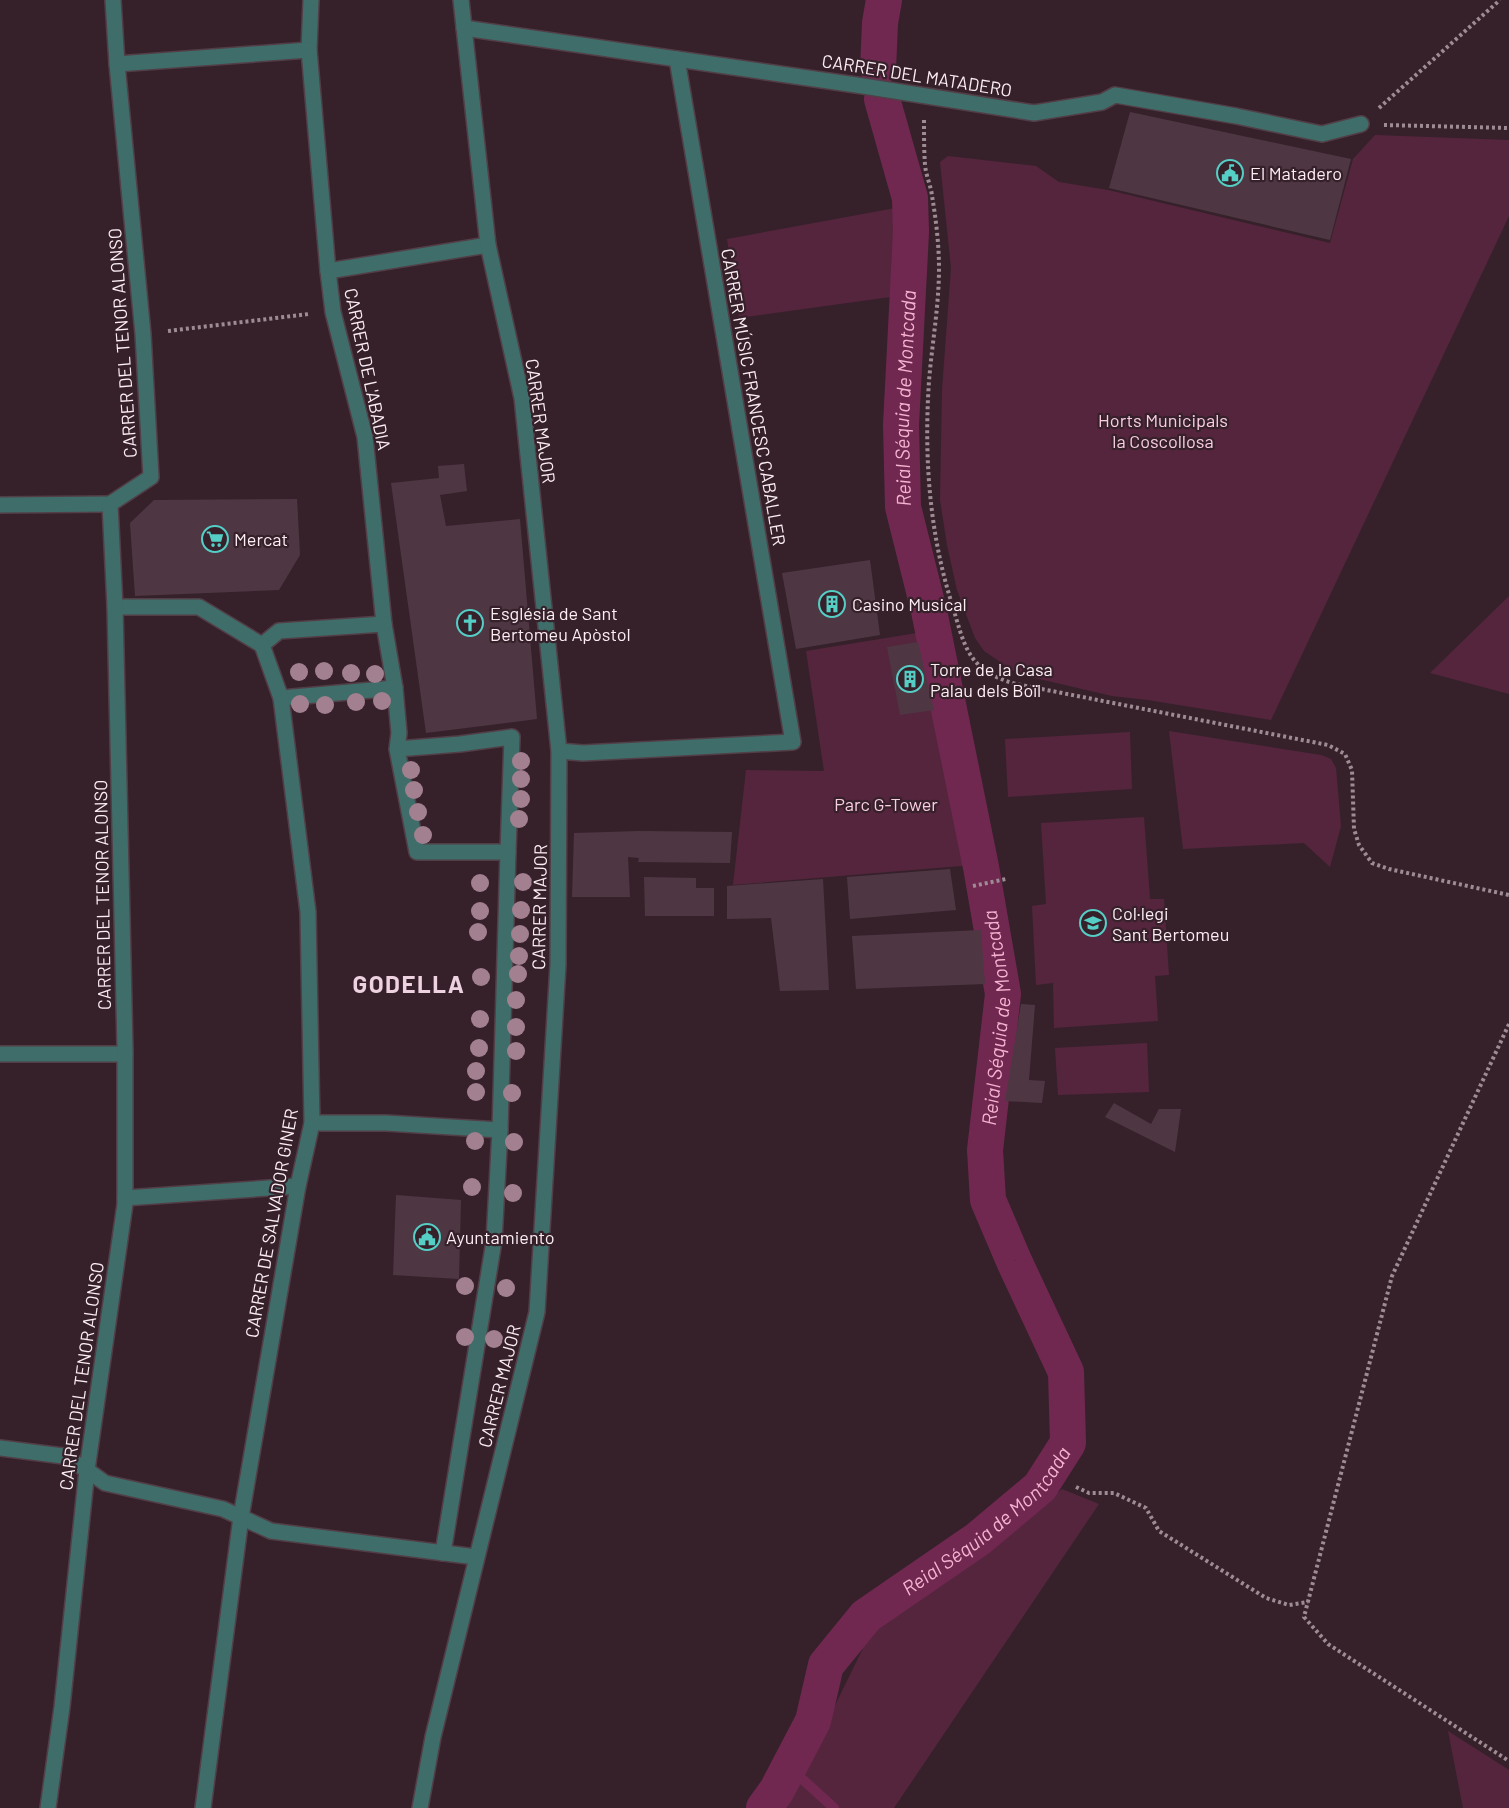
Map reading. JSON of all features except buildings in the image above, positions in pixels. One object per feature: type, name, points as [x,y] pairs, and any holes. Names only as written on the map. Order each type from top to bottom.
[{"type":"street","name":"CARRER DEL TENOR ALONSO","points":[[48,1808],[62,1707],[87,1470],[125,1198],[116,607],[110,504],[151,477],[143,334],[113,0]]},
{"type":"street","name":"CARRER DE L'ABADIA","points":[[311,0],[309,50],[333,312],[365,437],[384,624],[395,688],[399,733],[397,749],[417,852],[508,852]]},
{"type":"street","name":"CARRER MAJOR","points":[[420,1808],[433,1737],[537,1312],[558,964],[560,752],[522,398],[488,245],[460,0]]},
{"type":"street","name":"CARRER DEL MATADERO","points":[[464,28],[1034,113],[1102,102],[1115,95],[1322,134],[1360,124]]},
{"type":"street","points":[[117,64],[309,50]]},
{"type":"street","name":"CARRER MÚSIC FRANCESC CABALLER","points":[[560,752],[583,753],[794,742],[677,59]]},
{"type":"street","points":[[328,271],[488,245]]},
{"type":"street","points":[[0,505],[110,504]]},
{"type":"street","points":[[116,607],[200,607],[262,645],[279,631],[384,624]]},
{"type":"street","name":"CARRER DE SALVADOR GINER","points":[[203,1808],[241,1517],[298,1186],[312,1123],[308,912],[281,698],[262,645]]},
{"type":"street","points":[[281,698],[395,688]]},
{"type":"street","points":[[397,749],[512,737],[500,1130],[494,1242],[443,1553]]},
{"type":"street","points":[[0,1053],[124,1054]]},
{"type":"street","points":[[312,1123],[386,1123],[500,1130]]},
{"type":"street","points":[[125,1198],[298,1186]]},
{"type":"street","points":[[0,1448],[63,1456],[105,1483],[223,1509],[271,1531],[476,1557]]},
{"type":"path","points":[[1360,124],[1500,0]]},
{"type":"path","points":[[923,95],[925,167],[932,195],[939,268],[929,383],[928,461],[931,513],[945,584],[970,656],[983,670],[1000,680],[1016,684],[1328,745],[1345,754],[1352,770],[1354,829],[1359,845],[1372,862],[1389,869],[1509,895]]},
{"type":"path","points":[[1360,124],[1509,128]]},
{"type":"path","points":[[143,334],[333,312]]},
{"type":"path","points":[[974,886],[1006,879]]},
{"type":"path","points":[[1509,1024],[1392,1276],[1304,1617],[1328,1644],[1509,1761]]},
{"type":"path","points":[[1076,1487],[1089,1493],[1114,1493],[1146,1508],[1159,1531],[1266,1598],[1288,1605],[1308,1602]]},
{"type":"green space","name":"Horts Municipals la Coscollosa","points":[[1375,135],[1509,140],[1509,216],[1271,720],[1112,696],[1018,674],[984,651],[975,638],[957,590],[940,500],[942,390],[951,268],[940,162],[948,156],[1036,166],[1059,182],[1108,190],[1330,243],[1353,159]]},
{"type":"green space","points":[[901,207],[898,296],[739,318],[727,239]]},
{"type":"green space","points":[[1509,596],[1509,694],[1430,673]]},
{"type":"green space","name":"Parc G-Tower","points":[[917,633],[973,865],[733,885],[746,770],[824,771],[806,651]]},
{"type":"green space","points":[[1169,731],[1321,755],[1331,759],[1336,768],[1341,826],[1330,867],[1304,843],[1183,849]]},
{"type":"green space","points":[[1130,732],[1132,789],[1008,797],[1005,739]]},
{"type":"green space","points":[[1144,817],[1150,899],[1164,899],[1169,975],[1155,976],[1158,1021],[1054,1028],[1053,983],[1036,985],[1032,906],[1046,904],[1041,823]]},
{"type":"green space","points":[[1147,1043],[1149,1092],[1058,1095],[1055,1048]]},
{"type":"green space","points":[[1062,1489],[1099,1504],[894,1808],[837,1808],[801,1775],[865,1644],[885,1617],[917,1591],[963,1567],[996,1544]]},
{"type":"green space","points":[[1448,1731],[1509,1770],[1509,1808],[1463,1808]]},
{"type":"green space","points":[[801,1781],[831,1808],[785,1808]]},
{"type":"waterway","name":"Reial Séquia de Montcada","points":[[878,69],[880,23],[884,0]]},
{"type":"waterway","name":"Reial Séquia de Montcada","points":[[764,1808],[777,1790],[813,1721],[826,1665],[866,1616],[978,1539],[1040,1487],[1068,1443],[1066,1372],[988,1200],[985,1150],[1003,994],[981,867],[929,611],[903,507],[901,425],[911,232],[910,198],[882,99]]},
{"type":"waterway","points":[[789,1767],[834,1808]]},
{"type":"place","name":"El Matadero","points":[[1230,173]]},
{"type":"place","name":"Mercat","points":[[215,539]]},
{"type":"place","name":"Casino Musical","points":[[832,604]]},
{"type":"place","name":"Església de Sant Bertomeu Apòstol","points":[[470,623]]},
{"type":"place","name":"Torre de la Casa Palau dels Boïl","points":[[910,679]]},
{"type":"place","name":"Col·legi Sant Bertomeu","points":[[1093,923]]},
{"type":"place","name":"Ayuntamiento","points":[[427,1237]]},
{"type":"district","name":"GODELLA","points":[[409,983]]}]
